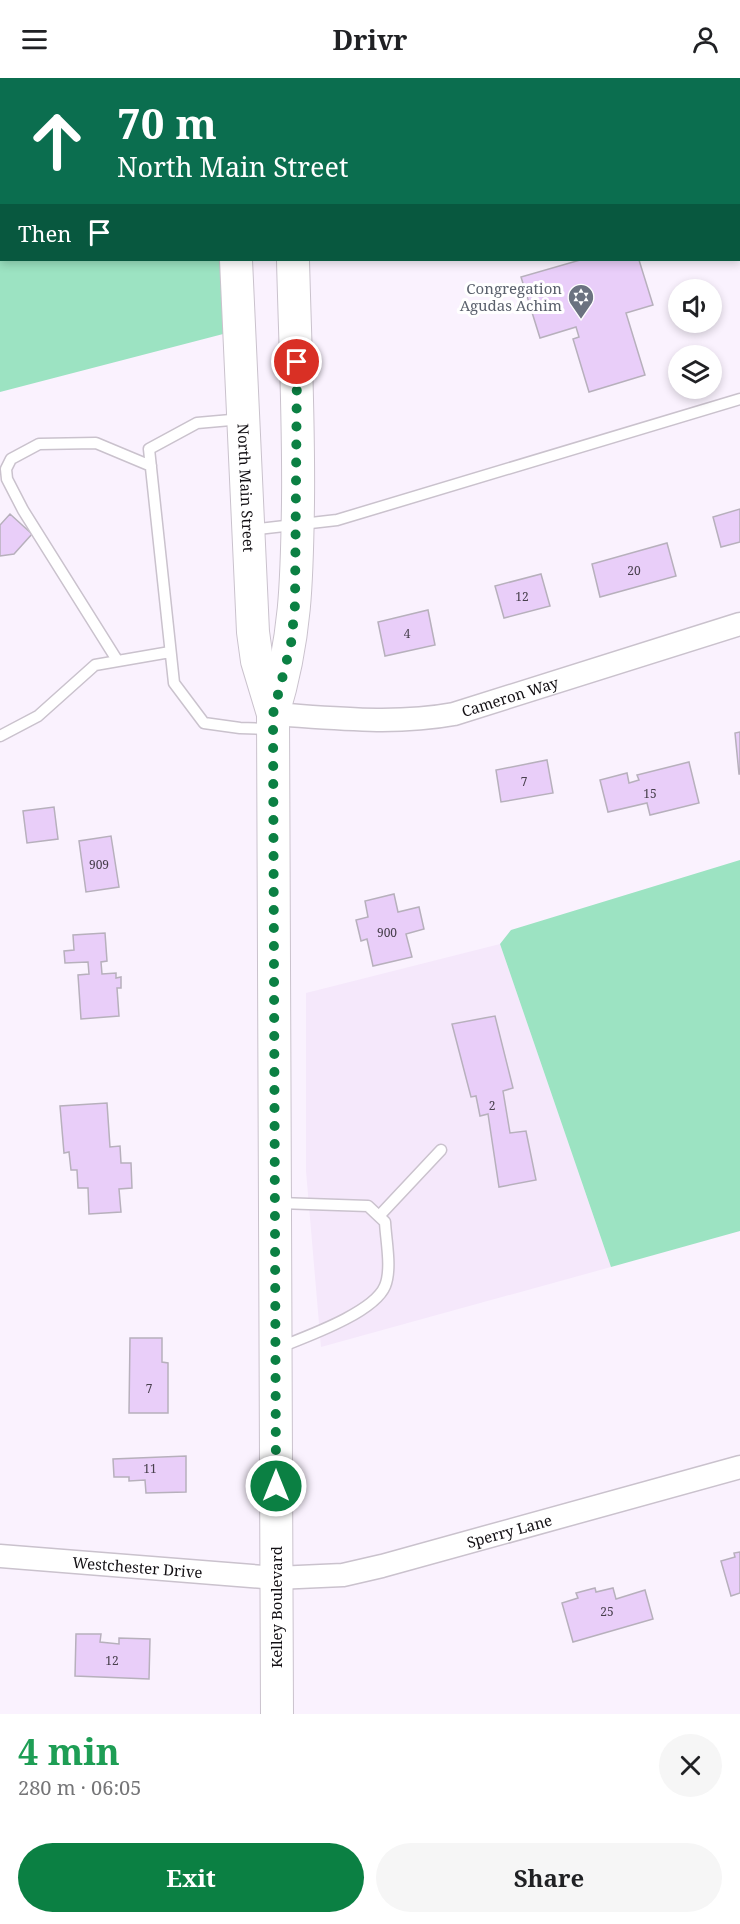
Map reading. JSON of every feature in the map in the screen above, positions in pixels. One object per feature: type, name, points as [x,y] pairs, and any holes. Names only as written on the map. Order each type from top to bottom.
[{"type":"main road","name":"North Main Street","points":[[236,261],[253,632],[257,662],[273,722]]},
{"type":"main road","name":"North Main Street","points":[[275,1207],[273,722],[291,644],[297,527],[298,402],[294,266]]},
{"type":"main road","name":"Kelley Boulevard","points":[[275,1207],[277,1714]]},
{"type":"street","name":"Cameron Way","points":[[273,722],[416,721],[454,714],[740,624]]},
{"type":"street","name":"Sperry Lane","points":[[276,1578],[342,1575],[382,1566],[740,1467]]},
{"type":"street","name":"Westchester Drive","points":[[0,1556],[276,1578]]},
{"type":"lane","points":[[249,530],[297,527],[337,520],[740,399]]},
{"type":"lane","points":[[245,418],[197,423],[149,449],[174,683],[204,723],[240,729],[273,722]]},
{"type":"lane","points":[[117,660],[23,510],[6,479],[6,469],[11,459],[39,444],[84,443],[96,443],[151,466]]},
{"type":"lane","points":[[0,736],[38,716],[95,665],[170,652]]},
{"type":"lane","points":[[380,1215],[441,1150]]},
{"type":"lane","points":[[275,1207],[368,1206],[385,1222],[387,1270],[385,1286],[377,1298],[335,1326],[275,1349]]},
{"type":"shaded area","points":[[500,944],[611,1267],[321,1347],[306,1171],[306,993]]},
{"type":"green space","points":[[0,261],[224,261],[227,333],[0,392]]},
{"type":"green space","points":[[740,860],[740,1231],[611,1267],[500,944],[511,930]]},
{"type":"building","name":"Congregation Agudas Achim","points":[[577,261],[639,261],[653,305],[626,313],[645,375],[589,392],[573,339],[579,337],[576,327],[540,338],[521,277]]},
{"type":"building","points":[[740,509],[740,542],[721,547],[713,517]]},
{"type":"building","points":[[10,514],[32,534],[14,554],[0,556],[0,525]]},
{"type":"building","points":[[667,543],[676,576],[600,597],[592,564]]},
{"type":"building","points":[[541,574],[550,606],[504,618],[495,586]]},
{"type":"building","points":[[428,610],[435,645],[385,656],[378,622]]},
{"type":"building","points":[[740,732],[740,774],[739,774],[735,733]]},
{"type":"building","points":[[547,760],[553,793],[501,802],[496,770]]},
{"type":"building","points":[[689,762],[699,803],[650,815],[647,803],[608,812],[600,780],[627,773],[629,783],[639,780],[637,775]]},
{"type":"building","points":[[54,807],[58,839],[27,843],[23,811]]},
{"type":"building","points":[[111,836],[119,887],[86,892],[79,841]]},
{"type":"building","points":[[394,894],[398,912],[419,907],[424,929],[406,934],[412,957],[373,966],[367,939],[361,941],[356,920],[368,917],[365,901]]},
{"type":"building","points":[[105,933],[107,961],[101,962],[102,974],[116,973],[116,978],[121,977],[121,988],[117,988],[119,1016],[81,1019],[78,975],[89,974],[88,962],[65,963],[64,951],[74,950],[73,935]]},
{"type":"building","points":[[495,1016],[513,1088],[503,1091],[510,1133],[526,1131],[536,1180],[499,1187],[488,1114],[480,1116],[476,1096],[471,1097],[452,1024]]},
{"type":"building","points":[[107,1103],[110,1147],[120,1146],[121,1163],[131,1163],[132,1188],[119,1189],[121,1212],[89,1214],[88,1188],[78,1188],[77,1170],[71,1170],[69,1152],[64,1153],[60,1106]]},
{"type":"building","points":[[130,1338],[162,1338],[162,1362],[168,1363],[168,1413],[129,1413]]},
{"type":"building","points":[[186,1456],[186,1492],[146,1493],[145,1480],[129,1481],[129,1477],[114,1477],[113,1459]]},
{"type":"building","points":[[740,1552],[740,1593],[731,1596],[721,1561],[735,1557],[734,1553]]},
{"type":"building","points":[[595,1588],[596,1592],[613,1588],[616,1599],[645,1590],[653,1619],[573,1642],[562,1603],[578,1598],[576,1593]]},
{"type":"building","points":[[76,1634],[101,1634],[100,1642],[119,1644],[119,1638],[150,1639],[149,1679],[75,1676]]},
{"type":"place","name":"Congregation Agudas Achim","points":[[581,320]]},
{"type":"route","points":[[276,1486],[273,714],[285,676],[295,605],[297,362]]}]
